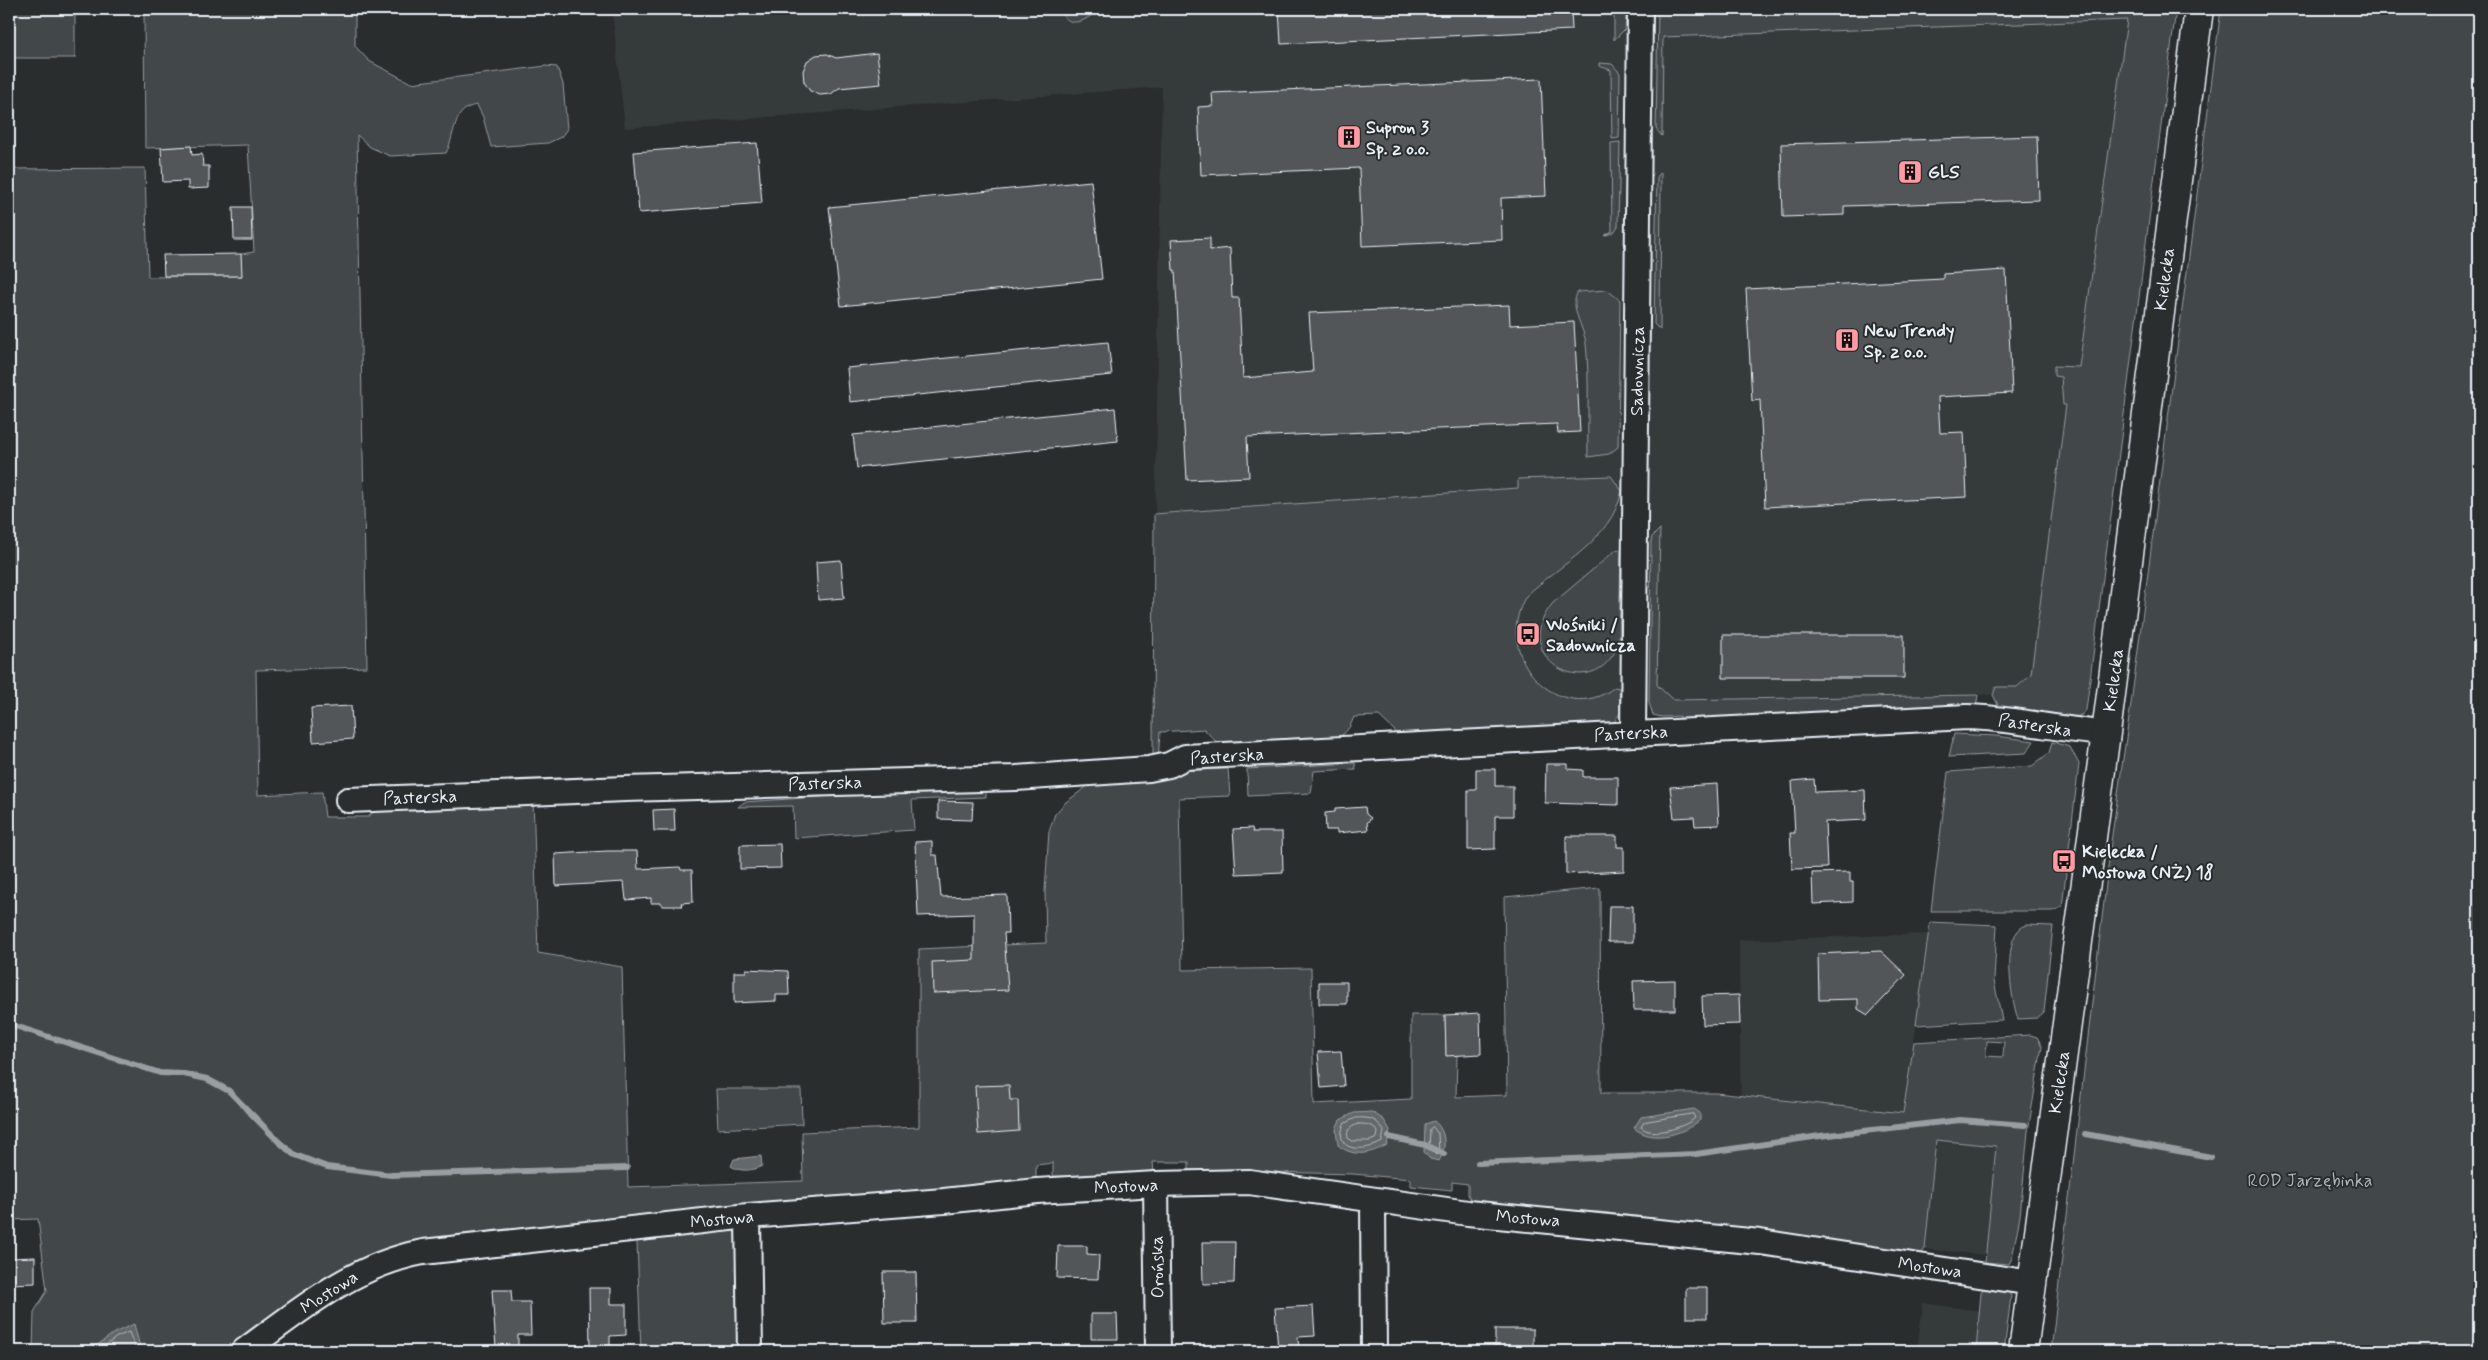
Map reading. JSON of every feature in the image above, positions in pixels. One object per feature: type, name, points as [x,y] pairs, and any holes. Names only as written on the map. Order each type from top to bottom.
[{"type":"main road","name":"Kielecka","points":[[2023,1351],[2106,734],[2199,9]]},
{"type":"street","name":"Sadownicza","points":[[1633,733],[1640,9]]},
{"type":"street","name":"Pasterska","points":[[348,800],[625,789],[1016,778],[1149,769],[1169,765],[1185,757],[1967,717],[1999,719],[2078,732],[2106,734]]},
{"type":"street","name":"Mostowa","points":[[244,1351],[337,1284],[359,1272],[404,1256],[748,1216],[944,1201],[1037,1191],[1156,1184],[1249,1182],[1468,1213],[1760,1242],[2032,1283]]},
{"type":"street","name":"Orońska","points":[[1156,1184],[1158,1351]]},
{"type":"street","points":[[1373,1201],[1374,1351]]},
{"type":"street","points":[[748,1216],[750,1351]]},
{"type":"shaded area","points":[[612,9],[2129,9],[2096,238],[2038,678],[2021,694],[1673,700],[1152,729],[1162,87],[625,128]]},
{"type":"shaded area","points":[[1929,934],[1904,1113],[1741,1130],[1739,940]]},
{"type":"shaded area","points":[[1936,1140],[1997,1146],[1986,1255],[1925,1249]]},
{"type":"shaded area","points":[[1923,1303],[1980,1311],[1976,1351],[1917,1351]]},
{"type":"green space","points":[[9,9],[75,9],[75,58],[9,58]]},
{"type":"green space","points":[[144,9],[355,9],[355,46],[369,61],[411,83],[546,66],[557,67],[563,84],[567,129],[561,137],[548,143],[491,147],[483,117],[477,105],[469,107],[459,116],[446,153],[390,156],[370,147],[357,135],[367,667],[256,670],[258,795],[322,792],[325,817],[368,817],[383,804],[533,797],[538,953],[622,967],[628,1187],[803,1181],[802,1132],[919,1127],[919,949],[1046,943],[1045,891],[1049,831],[1055,814],[1066,802],[1093,782],[1172,771],[1228,769],[1230,796],[1179,798],[1182,970],[1311,968],[1314,1104],[1411,1099],[1411,1015],[1445,1015],[1446,1055],[1457,1055],[1456,1097],[1507,1095],[1504,897],[1600,888],[1601,1093],[1716,1093],[1903,1113],[1914,1042],[2030,1035],[2037,1037],[2042,1046],[2028,1131],[2020,1216],[2012,1258],[2009,1264],[1985,1262],[1996,1146],[1936,1140],[1925,1249],[1920,1255],[1710,1225],[1600,1212],[1475,1205],[1468,1195],[1468,1184],[1452,1182],[1452,1190],[1411,1186],[1411,1179],[1353,1174],[1189,1170],[1189,1162],[1153,1162],[1154,1175],[1053,1176],[1053,1163],[1036,1165],[1036,1180],[434,1240],[310,1291],[229,1351],[33,1351],[34,1312],[47,1291],[38,1219],[9,1220],[9,169],[145,168],[148,277],[241,276],[241,254],[254,252],[248,145],[145,148]],"holes":[[[1987,1041],[2004,1042],[2003,1057],[1986,1056]]]},
{"type":"green space","points":[[1061,9],[1093,9],[1093,14],[1084,20],[1074,22],[1066,19]]},
{"type":"green space","points":[[1614,9],[1627,9],[1625,29],[1614,40]]},
{"type":"green space","points":[[1658,9],[2176,9],[2086,710],[2083,714],[2070,720],[2001,711],[1993,695],[1996,687],[2017,687],[2031,674],[2066,405],[2063,405],[2061,377],[2054,376],[2054,366],[2079,367],[2127,20],[1663,37],[1662,136],[1656,129]]},
{"type":"green space","name":"ROD Jarzębinka","points":[[2221,9],[2479,9],[2479,1351],[2051,1351],[2111,842],[2131,704]]},
{"type":"green space","points":[[1599,63],[1612,64],[1620,73],[1619,138],[1612,139],[1611,70],[1599,66]]},
{"type":"green space","points":[[1620,142],[1618,226],[1614,232],[1604,236],[1612,231],[1611,143]]},
{"type":"green space","points":[[1661,172],[1660,330],[1654,324],[1657,177]]},
{"type":"green space","points":[[1607,290],[1620,300],[1618,447],[1609,454],[1588,457],[1587,358],[1585,338],[1576,311],[1575,298],[1578,292]]},
{"type":"green space","points":[[1611,476],[1622,491],[1616,509],[1596,538],[1526,596],[1517,619],[1517,642],[1524,663],[1537,680],[1554,693],[1573,699],[1594,698],[1615,687],[1619,688],[1620,713],[1613,724],[1398,734],[1379,716],[1354,717],[1346,731],[1341,736],[1333,739],[1219,745],[1204,729],[1160,732],[1158,761],[1153,761],[1154,514],[1518,488],[1518,479]]},
{"type":"green space","points":[[1660,529],[1657,685],[1673,700],[1978,695],[1976,707],[1680,723],[1680,716],[1662,717],[1653,715],[1649,703],[1651,542],[1652,537]]},
{"type":"green space","points":[[1621,549],[1619,642],[1608,662],[1593,672],[1576,674],[1560,669],[1547,658],[1540,642],[1541,624],[1553,603],[1616,550]]},
{"type":"green space","points":[[1954,734],[1996,736],[2034,741],[2026,753],[1949,757]]},
{"type":"green space","points":[[2052,742],[2070,747],[2079,764],[2062,907],[2052,911],[1931,911],[1948,772],[2032,766],[2049,753]]},
{"type":"green space","points":[[1355,763],[1356,769],[1314,771],[1311,793],[1248,796],[1247,769]]},
{"type":"green space","points":[[986,786],[986,797],[912,800],[914,830],[794,838],[793,806],[738,807],[744,802]]},
{"type":"green space","points":[[1930,922],[1997,925],[1994,981],[2002,1020],[1916,1025]]},
{"type":"green space","points":[[2027,925],[2053,926],[2044,1012],[2037,1018],[2018,1019],[2011,982],[2010,952],[2013,940],[2019,930]]},
{"type":"green space","points":[[716,1089],[801,1089],[802,1124],[718,1129]]},
{"type":"green space","points":[[735,1231],[737,1351],[641,1351],[637,1240]]},
{"type":"green space","points":[[1990,1286],[2009,1292],[2011,1296],[2004,1351],[1976,1351],[1981,1292],[1985,1287]]},
{"type":"water","points":[[1694,1109],[1700,1113],[1700,1120],[1677,1133],[1659,1136],[1650,1135],[1641,1133],[1634,1128],[1641,1117]]},
{"type":"water","points":[[1372,1112],[1384,1120],[1390,1130],[1387,1145],[1374,1151],[1356,1153],[1350,1152],[1338,1145],[1336,1129],[1340,1120],[1354,1113]]},
{"type":"water","points":[[1434,1121],[1441,1129],[1444,1140],[1442,1156],[1439,1161],[1430,1159],[1424,1152],[1425,1124]]},
{"type":"water","points":[[761,1156],[762,1166],[758,1168],[742,1170],[731,1166],[734,1159]]},
{"type":"water","points":[[134,1324],[141,1351],[89,1351],[114,1333]]},
{"type":"building","points":[[1279,9],[1571,9],[1572,30],[1281,44]]},
{"type":"building","points":[[877,53],[881,84],[839,88],[831,94],[820,95],[810,91],[804,82],[803,71],[807,61],[816,55],[827,54],[836,58]]},
{"type":"building","name":"Supron 3 Sp. z o.o.","points":[[1541,79],[1546,196],[1501,198],[1502,240],[1362,246],[1359,168],[1201,175],[1198,107],[1213,106],[1212,93]]},
{"type":"building","name":"GLS","points":[[2037,136],[2039,200],[1844,206],[1844,215],[1783,217],[1781,144]]},
{"type":"building","points":[[757,143],[762,203],[639,213],[634,152]]},
{"type":"building","points":[[191,146],[192,155],[202,154],[203,166],[209,166],[209,188],[188,189],[188,181],[163,182],[161,148]]},
{"type":"building","points":[[1091,181],[1102,279],[841,306],[829,207]]},
{"type":"building","points":[[233,207],[251,207],[252,240],[234,240]]},
{"type":"building","points":[[1210,238],[1210,250],[1230,248],[1232,298],[1239,298],[1243,378],[1313,372],[1309,313],[1509,305],[1510,325],[1574,322],[1580,432],[1558,433],[1557,424],[1247,437],[1249,477],[1187,480],[1175,270],[1173,270],[1171,240]]},
{"type":"building","points":[[241,254],[242,276],[164,276],[163,255]]},
{"type":"building","points":[[2006,270],[2012,393],[1938,397],[1940,433],[1964,432],[1967,497],[1765,507],[1760,400],[1752,401],[1746,289],[1943,279],[1943,274]]},
{"type":"building","points":[[1108,342],[1112,375],[850,402],[847,368]]},
{"type":"building","points":[[1115,408],[1118,441],[857,468],[853,435]]},
{"type":"building","points":[[841,560],[844,598],[818,600],[816,562]]},
{"type":"building","points":[[1723,635],[1904,635],[1904,678],[1723,678]]},
{"type":"building","points":[[351,706],[353,739],[313,742],[311,708]]},
{"type":"building","points":[[1546,764],[1568,764],[1568,769],[1583,770],[1583,777],[1618,777],[1618,805],[1545,803]]},
{"type":"building","points":[[1476,769],[1495,769],[1495,786],[1513,786],[1513,816],[1495,816],[1495,849],[1468,850],[1468,790],[1476,790]]},
{"type":"building","points":[[1814,779],[1815,792],[1865,790],[1866,820],[1825,822],[1827,868],[1792,869],[1790,833],[1795,833],[1792,781]]},
{"type":"building","points":[[1717,784],[1719,825],[1695,826],[1694,817],[1674,818],[1670,787]]},
{"type":"building","points":[[938,801],[973,802],[972,820],[938,819]]},
{"type":"building","points":[[1365,807],[1366,814],[1371,818],[1367,823],[1368,830],[1337,833],[1337,830],[1326,830],[1325,813],[1335,812],[1335,809]]},
{"type":"building","points":[[674,809],[675,831],[654,831],[653,810]]},
{"type":"building","points":[[1252,828],[1253,832],[1282,832],[1283,872],[1236,874],[1233,829]]},
{"type":"building","points":[[1566,836],[1617,836],[1617,847],[1624,847],[1624,871],[1566,874]]},
{"type":"building","points":[[932,841],[932,855],[937,855],[941,897],[1007,895],[1008,933],[1004,933],[1008,990],[933,993],[932,962],[974,960],[974,914],[918,916],[915,842]]},
{"type":"building","points":[[780,844],[781,868],[740,869],[740,845]]},
{"type":"building","points":[[637,851],[638,869],[680,867],[681,870],[692,870],[693,902],[681,903],[682,906],[662,906],[662,903],[651,903],[651,898],[626,900],[624,882],[556,886],[555,854]]},
{"type":"building","points":[[1850,872],[1850,882],[1853,882],[1853,902],[1813,904],[1812,873]]},
{"type":"building","points":[[1609,906],[1633,906],[1633,942],[1608,942]]},
{"type":"building","points":[[1881,951],[1906,975],[1868,1015],[1858,1009],[1858,999],[1819,1000],[1818,954]]},
{"type":"building","points":[[746,969],[788,971],[789,995],[776,995],[776,1001],[734,1003],[734,972],[746,972]]},
{"type":"building","points":[[1675,980],[1675,1010],[1634,1010],[1633,981]]},
{"type":"building","points":[[1319,982],[1347,982],[1347,1004],[1319,1004]]},
{"type":"building","points":[[1739,995],[1740,1024],[1703,1025],[1702,996]]},
{"type":"building","points":[[1480,1013],[1481,1054],[1446,1056],[1445,1015]]},
{"type":"building","points":[[1341,1051],[1344,1086],[1321,1088],[1318,1052]]},
{"type":"building","points":[[1009,1085],[1010,1100],[1018,1100],[1019,1131],[978,1134],[975,1086]]},
{"type":"building","points":[[1202,1242],[1235,1242],[1234,1283],[1203,1284]]},
{"type":"building","points":[[1058,1246],[1087,1246],[1087,1254],[1099,1255],[1098,1279],[1057,1278]]},
{"type":"building","points":[[35,1257],[35,1283],[9,1284],[9,1258]]},
{"type":"building","points":[[883,1272],[916,1272],[917,1323],[884,1323]]},
{"type":"building","points":[[589,1288],[611,1288],[611,1304],[626,1304],[626,1335],[610,1336],[610,1348],[590,1348]]},
{"type":"building","points":[[1686,1288],[1707,1288],[1707,1318],[1686,1318]]},
{"type":"building","points":[[492,1290],[511,1290],[512,1302],[530,1302],[531,1335],[518,1335],[518,1348],[496,1348]]},
{"type":"building","points":[[1313,1306],[1315,1336],[1298,1337],[1299,1351],[1278,1351],[1275,1308]]},
{"type":"building","points":[[1091,1314],[1117,1314],[1118,1339],[1091,1339]]},
{"type":"building","points":[[1495,1329],[1533,1329],[1533,1351],[1495,1351]]},
{"type":"waterway","points":[[9,1024],[160,1073],[184,1074],[207,1079],[229,1091],[293,1154],[327,1167],[391,1175],[627,1168]]},
{"type":"waterway","points":[[1478,1163],[1696,1154],[1820,1136],[1960,1120],[2025,1125]]},
{"type":"waterway","points":[[2085,1134],[2211,1157]]},
{"type":"waterway","points":[[1389,1137],[1425,1145],[1444,1154]]},
{"type":"place","name":"Supron 3 Sp. z o.o.","points":[[1349,137]]},
{"type":"place","name":"GLS","points":[[1910,172]]},
{"type":"place","name":"New Trendy Sp. z o.o.","points":[[1847,340]]},
{"type":"place","name":"Wośniki / Sadownicza","points":[[1528,634]]},
{"type":"place","name":"Kielecka / Mostowa (NŻ) 18","points":[[2064,861]]}]
